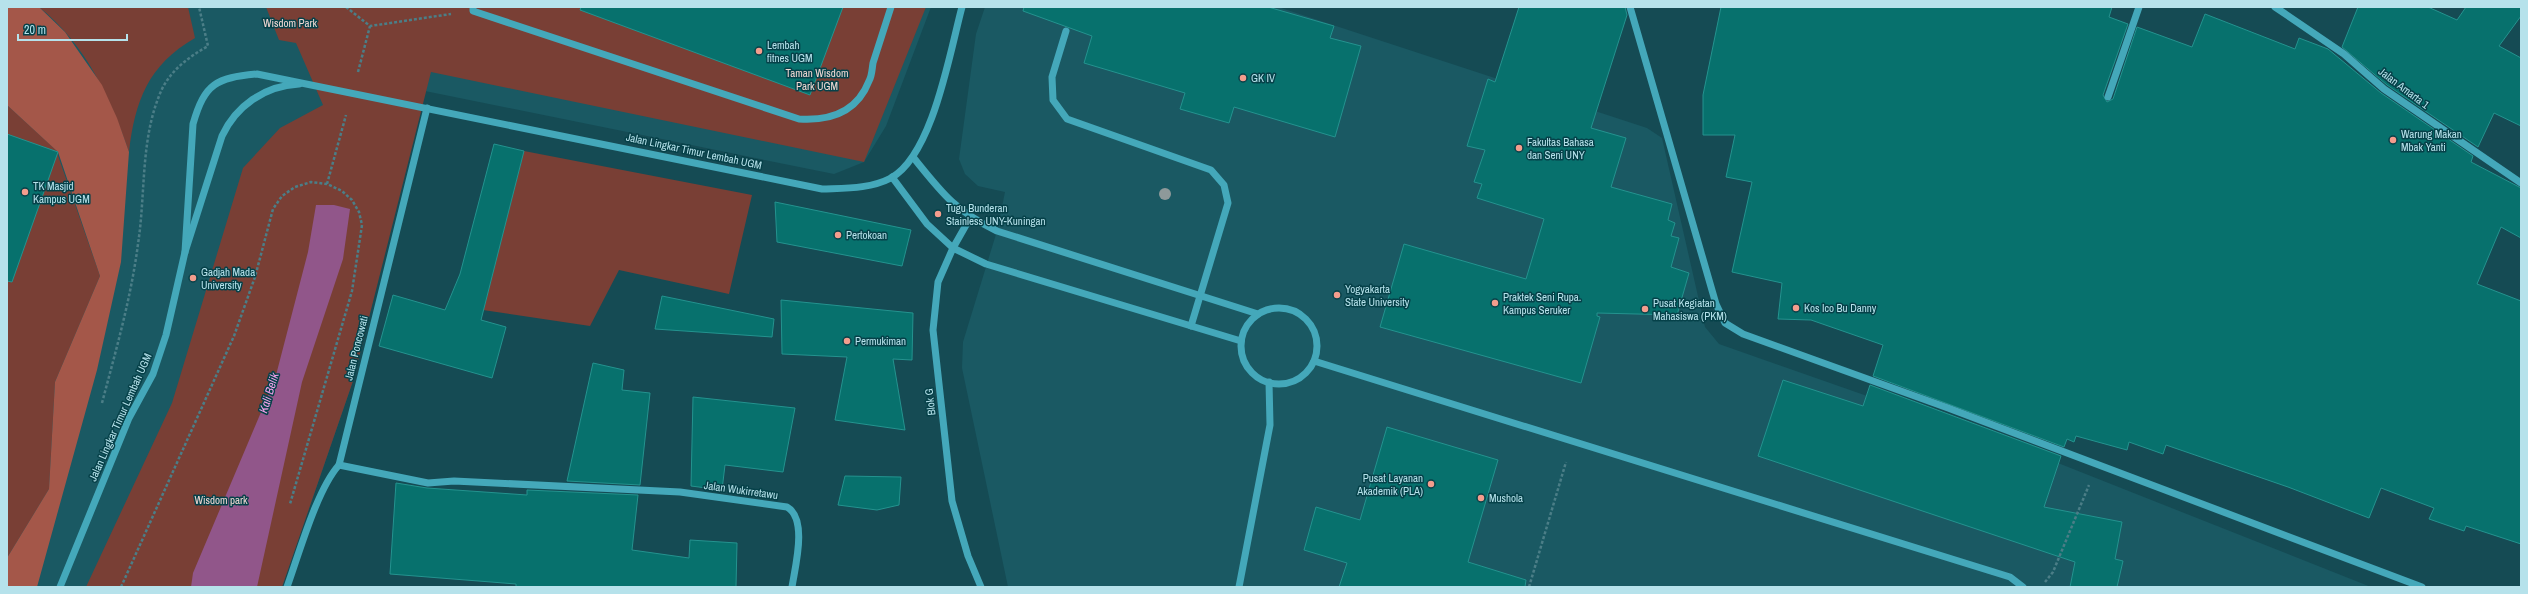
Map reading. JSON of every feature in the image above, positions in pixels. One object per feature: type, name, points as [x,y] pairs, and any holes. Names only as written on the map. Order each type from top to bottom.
[{"type":"street","points":[[473,9],[799,119],[818,120],[836,116],[851,108],[862,96],[870,81],[891,7]]},
{"type":"street","name":"Jalan Lingkar Timur Lembah UGM","points":[[185,252],[193,124],[198,108],[207,90],[223,79],[257,74],[822,189],[865,186],[892,178],[913,157],[928,131],[962,7]]},
{"type":"street","points":[[1630,7],[1716,304],[1725,323],[1743,334],[1948,408],[2095,465],[2422,587]]},
{"type":"street","points":[[2108,97],[2139,7]]},
{"type":"street","name":"Jalan Amarta 1","points":[[2275,7],[2344,54],[2384,89],[2521,183]]},
{"type":"street","points":[[1066,31],[1052,77],[1053,100],[1067,119],[1211,170],[1224,185],[1228,203],[1191,326]]},
{"type":"street","name":"Jalan Lingkar Timur Lembah UGM","points":[[60,587],[129,418],[153,374],[166,335],[185,252],[222,136],[229,121],[245,104],[265,93],[280,87],[307,84]]},
{"type":"street","name":"Jalan Poncowati","points":[[287,587],[321,496],[331,474],[339,465],[428,108]]},
{"type":"street","points":[[913,157],[948,200],[970,218],[997,231],[1258,314]]},
{"type":"street","points":[[892,178],[927,224],[953,248],[986,264],[1242,341]]},
{"type":"street","name":"Blok G","points":[[970,218],[953,248],[938,282],[933,330],[952,501],[968,556],[981,587]]},
{"type":"street","points":[[1283,308],[1297,312],[1308,320],[1315,333],[1318,347],[1314,361],[1307,372],[1296,380],[1283,383],[1269,382],[1257,377],[1248,367],[1242,354],[1242,341],[1250,321],[1258,314],[1268,309],[1283,308]]},
{"type":"street","points":[[1314,361],[2010,577],[2023,587]]},
{"type":"street","points":[[1239,587],[1270,425],[1269,382]]},
{"type":"street","name":"Jalan Wukirretawu","points":[[339,465],[428,483],[454,481],[680,492],[787,507],[792,510],[798,522],[799,535],[792,587]]},
{"type":"path","points":[[102,403],[134,273],[149,130],[163,88],[174,70],[190,56],[208,46],[199,7]]},
{"type":"path","points":[[346,7],[370,26],[473,9]]},
{"type":"path","points":[[121,587],[234,336],[255,277],[273,209],[282,196],[295,186],[311,182],[327,184],[342,191],[352,200],[359,212],[362,225],[352,291],[288,511]]},
{"type":"path","points":[[1529,587],[1572,440]]},
{"type":"path","points":[[2041,587],[2053,572],[2085,498],[2095,465]]},
{"type":"shaded area","name":"Gadjah Mada University","points":[[7,7],[931,7],[886,126],[864,162],[834,174],[425,91],[353,381],[282,587],[7,587]]},
{"type":"shaded area","points":[[7,7],[39,7],[65,32],[102,85],[117,118],[129,152],[121,262],[97,370],[37,587],[7,587],[7,558],[49,489],[55,382],[100,276],[58,152],[7,105]]},
{"type":"shaded area","name":"Yogyakarta State University","points":[[985,7],[1278,7],[1647,128],[1662,138],[1705,327],[1719,344],[2058,463],[2371,587],[1008,587],[962,368],[963,342],[997,231],[1005,192],[978,186],[965,174],[959,159],[976,34]]},
{"type":"shaded area","points":[[316,205],[334,205],[350,209],[343,259],[302,382],[257,587],[191,587],[193,573],[275,379],[308,252]]},
{"type":"green space","points":[[39,7],[188,7],[195,38],[166,60],[155,72],[140,101],[135,116],[129,152],[105,92],[83,55],[70,37]]},
{"type":"green space","name":"Wisdom park","points":[[266,7],[926,7],[864,162],[431,72],[353,381],[282,587],[86,587],[172,403],[243,168],[280,128],[323,105],[296,43],[279,40]]},
{"type":"green space","points":[[7,105],[56,150],[100,276],[55,382],[49,489],[7,558]]},
{"type":"green space","points":[[524,151],[752,195],[729,294],[619,270],[590,326],[483,310]]},
{"type":"building","name":"Lembah fitnes UGM","points":[[581,7],[843,7],[810,95],[580,10]]},
{"type":"building","name":"GK IV","points":[[1024,7],[1268,7],[1334,26],[1330,38],[1361,46],[1335,137],[1234,107],[1229,123],[1180,109],[1185,93],[1084,63],[1092,36],[1023,11]]},
{"type":"building","points":[[1519,7],[1625,7],[1627,15],[1591,128],[1626,138],[1611,187],[1672,204],[1668,220],[1675,223],[1671,236],[1679,238],[1671,267],[1689,273],[1677,315],[1597,313],[1597,316],[1600,317],[1581,383],[1380,327],[1404,244],[1526,279],[1544,219],[1477,198],[1482,184],[1474,182],[1485,150],[1467,146],[1488,79],[1495,82]]},
{"type":"building","points":[[1721,7],[2112,7],[2109,17],[2128,24],[2103,95],[2107,102],[2113,99],[2137,27],[2192,47],[2205,14],[2295,49],[2299,38],[2328,49],[2381,93],[2473,156],[2471,162],[2521,188],[2521,238],[2501,227],[2477,284],[2521,301],[2521,544],[2466,526],[2464,531],[2429,519],[2434,508],[2381,488],[2369,518],[2288,487],[2166,445],[2163,454],[2129,442],[2127,450],[2076,436],[2074,442],[2067,439],[2064,447],[1873,376],[1883,345],[1811,320],[1778,319],[1782,283],[1732,272],[1752,182],[1726,177],[1735,135],[1703,135],[1703,95]]},
{"type":"building","points":[[2358,7],[2428,7],[2457,20],[2466,7],[2521,7],[2521,16],[2499,46],[2521,58],[2521,126],[2494,113],[2478,147],[2387,85],[2342,47]]},
{"type":"building","name":"TK Masjid Kampus UGM","points":[[7,134],[58,152],[12,282],[7,281]]},
{"type":"building","points":[[494,144],[524,151],[481,320],[506,327],[492,378],[379,346],[393,295],[445,310],[460,274]]},
{"type":"building","name":"Pertokoan","points":[[775,202],[911,230],[902,266],[777,242]]},
{"type":"building","points":[[662,296],[774,319],[772,337],[655,329]]},
{"type":"building","name":"Permukiman","points":[[781,300],[913,313],[912,360],[893,359],[905,430],[835,420],[847,357],[782,354]]},
{"type":"building","points":[[593,363],[624,370],[622,390],[650,393],[640,485],[567,481]]},
{"type":"building","points":[[1783,380],[1863,406],[1870,385],[2061,456],[2044,507],[2122,522],[2115,559],[2123,561],[2117,587],[2070,587],[2075,562],[1758,456]]},
{"type":"building","points":[[693,397],[795,408],[783,472],[725,465],[722,490],[691,486]]},
{"type":"building","name":"Pusat Layanan Akademik (PLA)","points":[[1387,427],[1498,460],[1468,562],[1526,580],[1525,587],[1339,587],[1347,563],[1304,550],[1316,507],[1360,520]]},
{"type":"building","points":[[845,476],[901,477],[899,505],[877,510],[838,505]]},
{"type":"building","points":[[396,483],[427,488],[527,495],[527,490],[638,495],[632,550],[689,558],[690,540],[737,543],[736,587],[516,587],[516,584],[390,574]]},
{"type":"place","name":"Lembah fitnes UGM","points":[[759,51]]},
{"type":"place","name":"GK IV","points":[[1243,78]]},
{"type":"place","name":"Warung Makan Mbak Yanti","points":[[2393,140]]},
{"type":"place","name":"Fakultas Bahasa dan Seni UNY","points":[[1519,148]]},
{"type":"place","name":"TK Masjid Kampus UGM","points":[[25,192]]},
{"type":"place","name":"Tugu Bunderan Stainless UNY-Kuningan","points":[[938,214]]},
{"type":"place","name":"Pertokoan","points":[[838,235]]},
{"type":"place","name":"Gadjah Mada University","points":[[193,278]]},
{"type":"place","name":"Yogyakarta State University","points":[[1337,295]]},
{"type":"place","name":"Praktek Seni Rupa. Kampus Seruker","points":[[1495,303]]},
{"type":"place","name":"Kos Ico Bu Danny","points":[[1796,308]]},
{"type":"place","name":"Pusat Kegiatan Mahasiswa (PKM)","points":[[1645,309]]},
{"type":"place","name":"Permukiman","points":[[847,341]]},
{"type":"place","name":"Pusat Layanan Akademik (PLA)","points":[[1431,484]]},
{"type":"place","name":"Mushola","points":[[1481,498]]},
{"type":"park label","name":"Wisdom Park","points":[[290,23]]},
{"type":"park label","name":"Taman Wisdom Park UGM","points":[[817,79]]},
{"type":"water label","name":"Kali Belik","points":[[269,393]]}]
